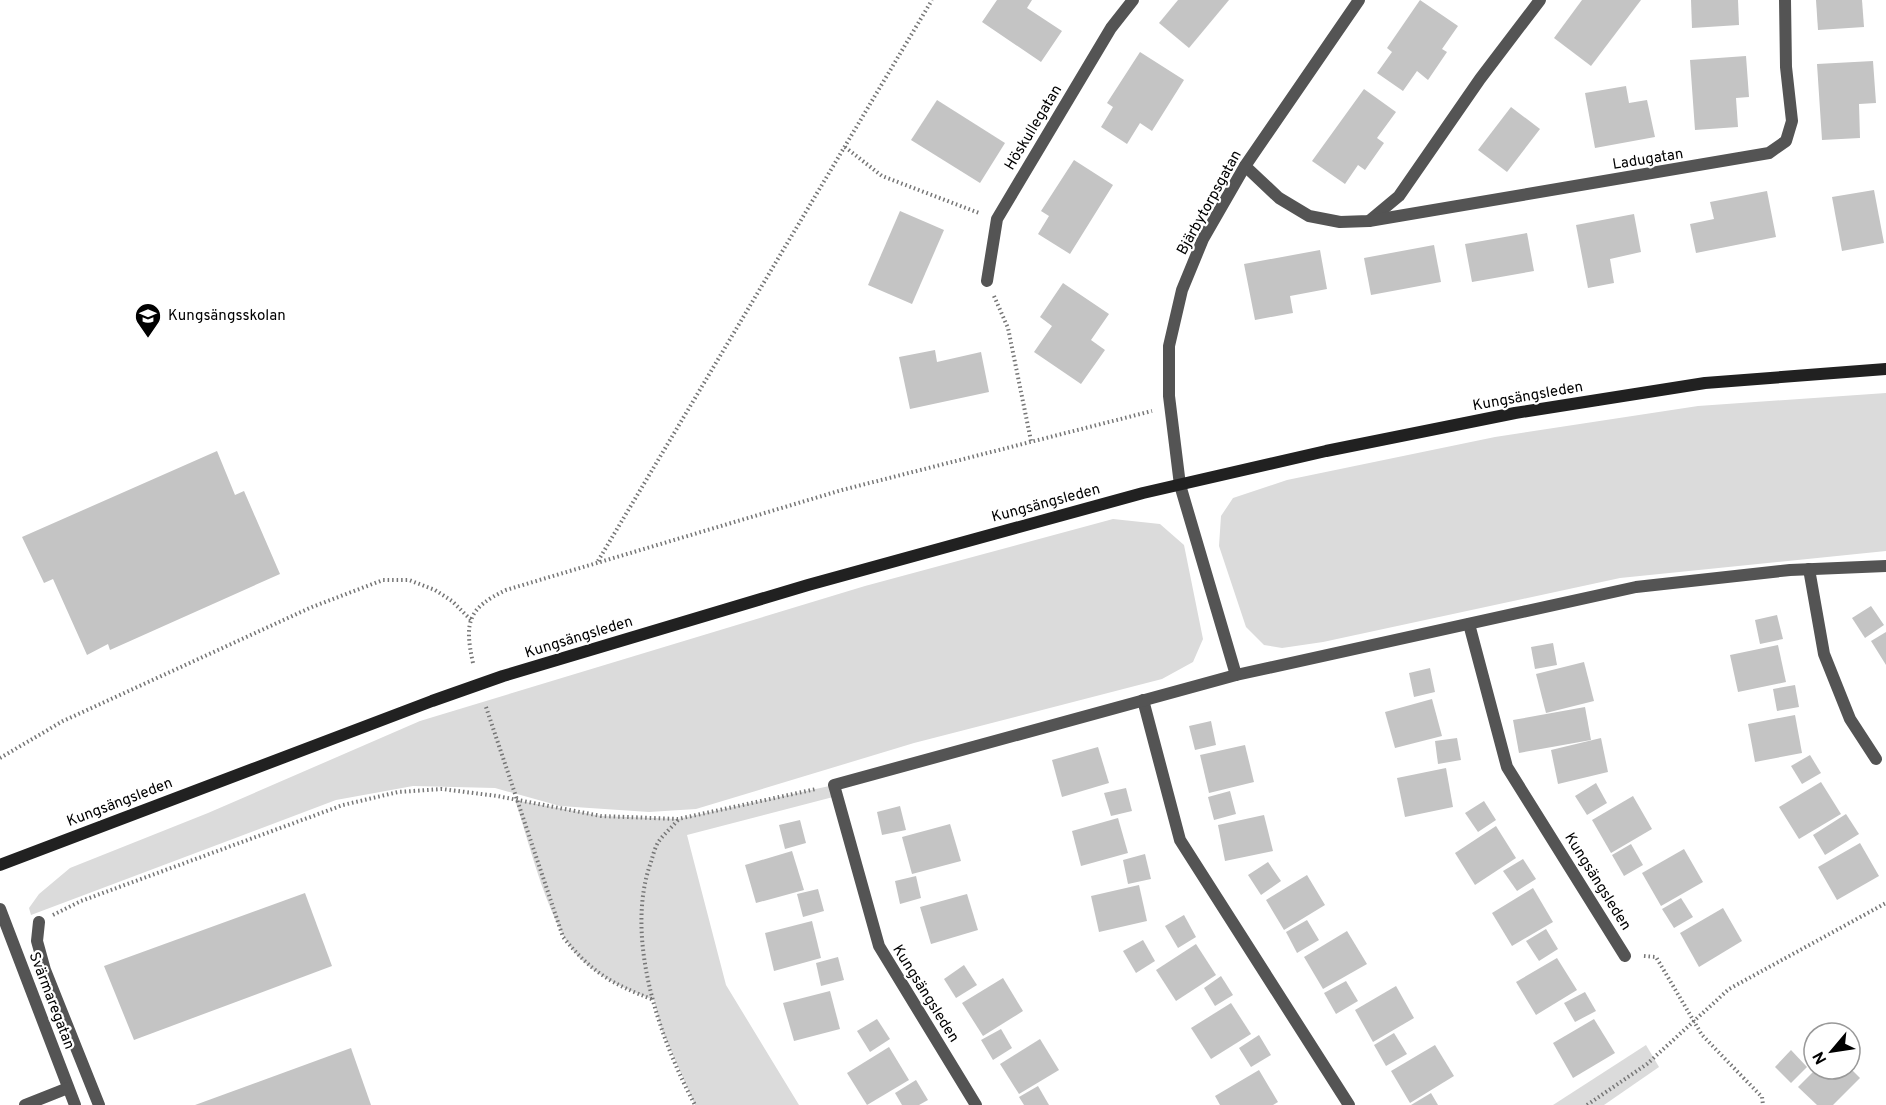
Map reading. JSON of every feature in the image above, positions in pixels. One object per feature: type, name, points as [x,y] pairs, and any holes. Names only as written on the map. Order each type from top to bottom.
[{"type":"main road","name":"Kungsängsleden","points":[[0,865],[432,700],[503,676],[820,582],[1180,485],[1326,451],[1515,413],[1705,383],[1886,369]]},
{"type":"street","name":"Höskullegatan","points":[[987,281],[997,219],[1111,28],[1134,0]]},
{"type":"street","name":"Bjärbytorpsgatan","points":[[1180,485],[1170,406],[1169,346],[1182,290],[1203,239],[1245,166],[1359,0]]},
{"type":"street","points":[[1370,221],[1399,196],[1480,79],[1540,0]]},
{"type":"street","name":"Ladugatan","points":[[1245,166],[1279,198],[1309,216],[1340,222],[1370,221],[1769,153],[1786,141],[1792,122],[1786,67],[1785,0]]},
{"type":"street","points":[[1180,485],[1236,675]]},
{"type":"street","points":[[834,785],[1236,675],[1636,587],[1809,569],[1886,566]]},
{"type":"street","points":[[1809,569],[1824,654],[1850,719],[1876,759]]},
{"type":"street","name":"Kungsängsleden","points":[[1469,624],[1507,767],[1625,956]]},
{"type":"street","points":[[1143,700],[1180,840],[1348,1105]]},
{"type":"street","name":"Kungsängsleden","points":[[834,785],[879,946],[976,1105]]},
{"type":"street","name":"Svärmaregatan","points":[[0,909],[75,1105]]},
{"type":"street","points":[[39,922],[37,941],[45,970],[99,1105]]},
{"type":"street","points":[[24,1105],[68,1088]]},
{"type":"path","points":[[598,561],[932,0]]},
{"type":"path","points":[[845,147],[882,176],[997,219]]},
{"type":"path","points":[[987,281],[1008,328],[1031,441]]},
{"type":"path","points":[[473,663],[469,645],[471,620],[482,601],[506,590],[842,490],[1170,406]]},
{"type":"path","points":[[0,758],[63,721],[312,608],[382,580],[410,580],[435,590],[452,601],[471,620]]},
{"type":"path","points":[[486,707],[515,800],[563,938],[582,960],[614,985],[654,1000]]},
{"type":"path","points":[[39,922],[81,901],[343,805],[398,792],[442,789],[601,816],[678,819],[834,785]]},
{"type":"path","points":[[678,819],[658,842],[644,882],[640,919],[645,963],[661,1028],[695,1105]]},
{"type":"path","points":[[1587,1105],[1647,1064],[1729,989],[1886,903]]},
{"type":"path","points":[[1625,956],[1656,957],[1702,1035],[1762,1097],[1763,1105]]},
{"type":"shaded area","points":[[1886,393],[1886,551],[1620,578],[1323,642],[1282,648],[1264,645],[1246,627],[1219,546],[1221,516],[1233,498],[1287,480],[1495,437],[1698,406]]},
{"type":"shaded area","points":[[1113,519],[1160,524],[1184,545],[1203,639],[1193,662],[1162,679],[914,743],[696,809],[649,812],[560,806],[495,788],[413,786],[336,800],[31,915],[29,908],[39,894],[70,868],[208,813],[420,721],[865,586]]},
{"type":"shaded area","points":[[834,785],[837,796],[687,835],[726,985],[799,1105],[695,1105],[661,1028],[654,1000],[607,979],[582,960],[570,946],[550,907],[515,800],[601,816],[678,819]]},
{"type":"shaded area","points":[[1646,1045],[1659,1067],[1604,1105],[1553,1105]]},
{"type":"building","points":[[997,0],[1032,0],[1027,8],[1062,31],[1041,62],[982,22]]},
{"type":"building","points":[[1178,0],[1229,0],[1189,48],[1159,23]]},
{"type":"building","points":[[1420,0],[1458,26],[1442,49],[1447,52],[1428,80],[1417,71],[1403,91],[1377,73],[1392,52],[1387,48]]},
{"type":"building","points":[[1582,0],[1641,0],[1591,66],[1554,38]]},
{"type":"building","points":[[1691,0],[1738,0],[1739,25],[1692,28]]},
{"type":"building","points":[[1816,0],[1862,0],[1864,27],[1818,30]]},
{"type":"building","points":[[1140,52],[1184,80],[1152,131],[1140,123],[1127,144],[1101,127],[1113,107],[1107,103]]},
{"type":"building","points":[[1746,56],[1749,97],[1736,98],[1738,127],[1695,130],[1690,60]]},
{"type":"building","points":[[1873,61],[1876,103],[1859,104],[1860,138],[1822,140],[1817,64]]},
{"type":"building","points":[[1626,86],[1629,103],[1647,100],[1655,137],[1595,148],[1585,93]]},
{"type":"building","points":[[1364,89],[1396,112],[1377,138],[1384,143],[1365,170],[1358,165],[1345,184],[1312,161]]},
{"type":"building","points":[[937,100],[1005,143],[980,183],[911,140]]},
{"type":"building","points":[[1511,107],[1540,129],[1507,172],[1478,150]]},
{"type":"building","points":[[1074,160],[1113,185],[1070,254],[1038,234],[1049,216],[1041,211]]},
{"type":"building","points":[[1874,190],[1884,243],[1842,251],[1832,197]]},
{"type":"building","points":[[1767,191],[1776,237],[1696,253],[1690,224],[1714,219],[1710,202]]},
{"type":"building","points":[[900,211],[944,230],[912,304],[868,285]]},
{"type":"building","points":[[1634,214],[1641,252],[1610,259],[1614,283],[1588,288],[1576,225]]},
{"type":"building","points":[[1527,233],[1534,271],[1472,282],[1465,244]]},
{"type":"building","points":[[1434,245],[1441,282],[1371,295],[1364,258]]},
{"type":"building","points":[[1320,250],[1327,289],[1290,296],[1293,313],[1255,320],[1244,264]]},
{"type":"building","points":[[1063,283],[1109,314],[1091,340],[1105,350],[1081,384],[1034,352],[1052,326],[1040,317]]},
{"type":"building","points":[[935,350],[937,362],[981,352],[989,392],[910,409],[899,357]]},
{"type":"building","points":[[217,451],[235,495],[244,491],[280,574],[110,650],[108,644],[87,655],[53,579],[44,583],[22,537]]},
{"type":"building","points":[[1871,606],[1884,625],[1865,638],[1852,618]]},
{"type":"building","points":[[1777,615],[1783,639],[1760,644],[1755,620]]},
{"type":"building","points":[[1886,632],[1886,665],[1871,641]]},
{"type":"building","points":[[1553,643],[1557,665],[1535,669],[1531,647]]},
{"type":"building","points":[[1778,645],[1786,682],[1738,692],[1730,655]]},
{"type":"building","points":[[1584,662],[1594,701],[1546,713],[1536,674]]},
{"type":"building","points":[[1430,668],[1435,692],[1414,697],[1409,673]]},
{"type":"building","points":[[1795,685],[1799,707],[1777,711],[1773,689]]},
{"type":"building","points":[[1432,699],[1442,736],[1395,748],[1385,712]]},
{"type":"building","points":[[1585,707],[1591,740],[1519,753],[1513,720]]},
{"type":"building","points":[[1795,715],[1802,753],[1755,762],[1748,724]]},
{"type":"building","points":[[1211,721],[1216,745],[1195,750],[1189,726]]},
{"type":"building","points":[[1457,738],[1461,760],[1438,764],[1435,741]]},
{"type":"building","points":[[1601,738],[1608,772],[1558,784],[1551,750]]},
{"type":"building","points":[[1245,745],[1254,782],[1209,793],[1200,755]]},
{"type":"building","points":[[1098,747],[1109,783],[1062,797],[1052,760]]},
{"type":"building","points":[[1810,755],[1821,773],[1802,784],[1791,766]]},
{"type":"building","points":[[1446,768],[1453,807],[1405,817],[1397,778]]},
{"type":"building","points":[[1821,782],[1841,814],[1799,839],[1779,807]]},
{"type":"building","points":[[1596,783],[1607,803],[1587,815],[1575,796]]},
{"type":"building","points":[[1126,788],[1132,811],[1111,816],[1104,793]]},
{"type":"building","points":[[1230,791],[1236,814],[1214,820],[1208,797]]},
{"type":"building","points":[[1633,796],[1652,829],[1611,853],[1592,820]]},
{"type":"building","points":[[1484,801],[1496,820],[1478,832],[1465,813]]},
{"type":"building","points":[[900,806],[906,830],[882,835],[877,812]]},
{"type":"building","points":[[1846,814],[1859,834],[1825,855],[1813,835]]},
{"type":"building","points":[[1264,815],[1273,851],[1225,861],[1218,825]]},
{"type":"building","points":[[1118,818],[1128,853],[1081,866],[1072,831]]},
{"type":"building","points":[[800,820],[806,843],[785,849],[779,825]]},
{"type":"building","points":[[950,824],[961,861],[912,874],[902,837]]},
{"type":"building","points":[[1496,826],[1516,858],[1475,885],[1455,853]]},
{"type":"building","points":[[1860,843],[1879,876],[1837,900],[1818,867]]},
{"type":"building","points":[[1631,844],[1643,865],[1624,876],[1612,855]]},
{"type":"building","points":[[1684,849],[1703,882],[1661,906],[1642,873]]},
{"type":"building","points":[[792,851],[804,890],[756,903],[745,865]]},
{"type":"building","points":[[1145,854],[1151,879],[1128,884],[1123,860]]},
{"type":"building","points":[[1523,859],[1536,879],[1517,891],[1503,871]]},
{"type":"building","points":[[1268,862],[1281,881],[1261,895],[1248,875]]},
{"type":"building","points":[[1307,875],[1325,905],[1284,930],[1266,900]]},
{"type":"building","points":[[916,876],[921,898],[900,904],[895,881]]},
{"type":"building","points":[[1139,885],[1147,921],[1099,932],[1091,896]]},
{"type":"building","points":[[1533,888],[1553,922],[1512,946],[1492,913]]},
{"type":"building","points":[[818,889],[824,911],[803,917],[797,894]]},
{"type":"building","points":[[305,893],[332,966],[134,1040],[104,966]]},
{"type":"building","points":[[967,894],[978,930],[931,944],[920,907]]},
{"type":"building","points":[[1681,898],[1693,917],[1674,928],[1662,909]]},
{"type":"building","points":[[1723,908],[1742,941],[1699,967],[1680,933]]},
{"type":"building","points":[[1184,915],[1196,937],[1178,948],[1165,926]]},
{"type":"building","points":[[1307,920],[1319,940],[1297,953],[1286,932]]},
{"type":"building","points":[[812,921],[821,958],[774,971],[765,933]]},
{"type":"building","points":[[1546,929],[1558,949],[1539,961],[1526,941]]},
{"type":"building","points":[[1347,931],[1367,964],[1323,989],[1304,957]]},
{"type":"building","points":[[1143,940],[1155,961],[1136,973],[1123,951]]},
{"type":"building","points":[[1196,944],[1216,975],[1176,1001],[1156,970]]},
{"type":"building","points":[[838,957],[844,980],[821,986],[816,963]]},
{"type":"building","points":[[1557,958],[1577,990],[1536,1015],[1516,982]]},
{"type":"building","points":[[964,965],[977,985],[956,998],[944,979]]},
{"type":"building","points":[[1221,976],[1233,995],[1215,1006],[1204,988]]},
{"type":"building","points":[[1003,978],[1023,1011],[983,1036],[962,1003]]},
{"type":"building","points":[[1346,981],[1358,1001],[1336,1014],[1324,993]]},
{"type":"building","points":[[1396,986],[1414,1018],[1373,1042],[1355,1010]]},
{"type":"building","points":[[830,991],[840,1029],[794,1041],[783,1003]]},
{"type":"building","points":[[1585,992],[1596,1011],[1575,1022],[1564,1003]]},
{"type":"building","points":[[1231,1003],[1251,1034],[1211,1059],[1191,1028]]},
{"type":"building","points":[[877,1019],[890,1039],[870,1052],[857,1031]]},
{"type":"building","points":[[1594,1019],[1615,1053],[1573,1078],[1553,1043]]},
{"type":"building","points":[[1001,1029],[1012,1048],[993,1060],[981,1040]]},
{"type":"building","points":[[1394,1033],[1407,1054],[1386,1066],[1374,1045]]},
{"type":"building","points":[[1259,1035],[1271,1055],[1251,1067],[1239,1048]]},
{"type":"building","points":[[1040,1039],[1059,1070],[1019,1094],[1000,1064]]},
{"type":"building","points":[[1435,1045],[1454,1076],[1410,1103],[1391,1071]]},
{"type":"building","points":[[889,1047],[909,1080],[867,1105],[847,1073]]},
{"type":"building","points":[[351,1048],[371,1105],[195,1105]]},
{"type":"building","points":[[1791,1050],[1802,1062],[1802,1072],[1791,1083],[1775,1067]]},
{"type":"building","points":[[1259,1070],[1278,1102],[1273,1105],[1220,1105],[1215,1096]]},
{"type":"building","points":[[916,1080],[928,1100],[919,1105],[902,1105],[895,1093]]},
{"type":"building","points":[[1804,1081],[1857,1081],[1833,1105],[1817,1105],[1798,1087]]},
{"type":"building","points":[[1038,1086],[1049,1105],[1024,1105],[1019,1097]]},
{"type":"building","points":[[1431,1093],[1438,1105],[1411,1105]]},
{"type":"place","name":"Kungsängsskolan","points":[[148,339]]}]
